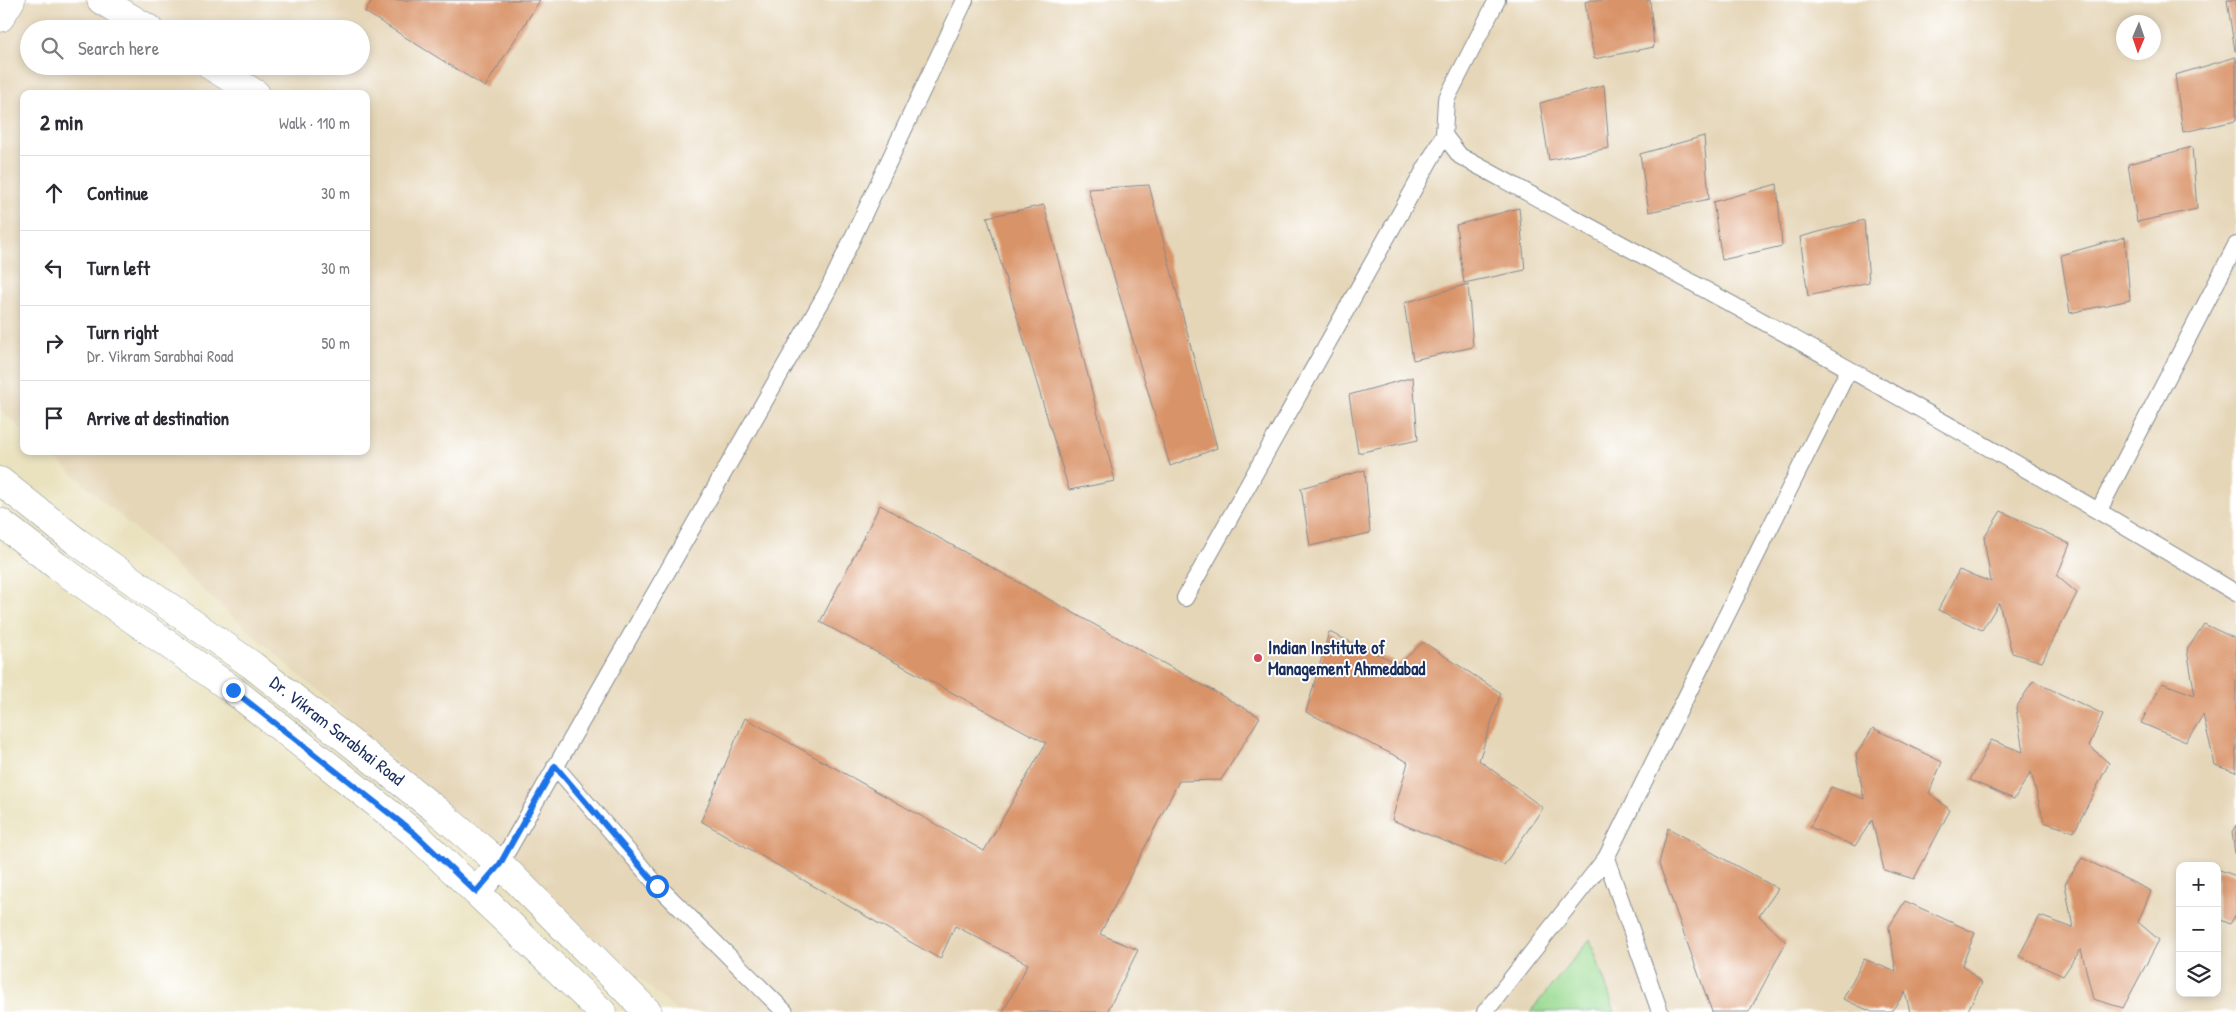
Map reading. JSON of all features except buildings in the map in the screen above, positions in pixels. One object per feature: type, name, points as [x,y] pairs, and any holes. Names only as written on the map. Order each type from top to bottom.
[{"type":"main road","points":[[0,18],[11,0]]},
{"type":"main road","points":[[101,0],[133,20]]},
{"type":"main road","points":[[225,75],[250,90]]},
{"type":"main road","name":"Dr. Vikram Sarabhai Road","points":[[0,481],[76,540],[252,665],[435,809],[500,864],[648,1012]]},
{"type":"main road","name":"Dr. Vikram Sarabhai Road","points":[[0,522],[57,566],[233,690],[414,833],[602,1012]]},
{"type":"main road","points":[[476,892],[500,864]]},
{"type":"lane","points":[[500,864],[826,292],[965,0]]},
{"type":"lane","points":[[1185,598],[1444,135],[1446,100],[1497,0]]},
{"type":"lane","points":[[1444,135],[1460,156],[1849,369],[2099,510],[2236,593]]},
{"type":"lane","points":[[2099,510],[2236,244]]},
{"type":"lane","points":[[1485,1012],[1606,858],[1849,369]]},
{"type":"lane","points":[[555,766],[657,886],[785,1012]]},
{"type":"lane","points":[[1606,858],[1660,1012]]},
{"type":"shaded area","name":"Indian Institute of Management Ahmedabad","points":[[0,0],[2236,0],[2236,1012],[678,1012],[51,455],[370,455],[370,90],[20,90],[20,428],[0,410]]},
{"type":"green space","points":[[1590,939],[1615,1012],[1530,1012]]},
{"type":"place","name":"Indian Institute of Management Ahmedabad","points":[[1258,658]]},
{"type":"route","points":[[233,690],[414,833],[476,892],[500,864],[555,766],[657,886]]}]
